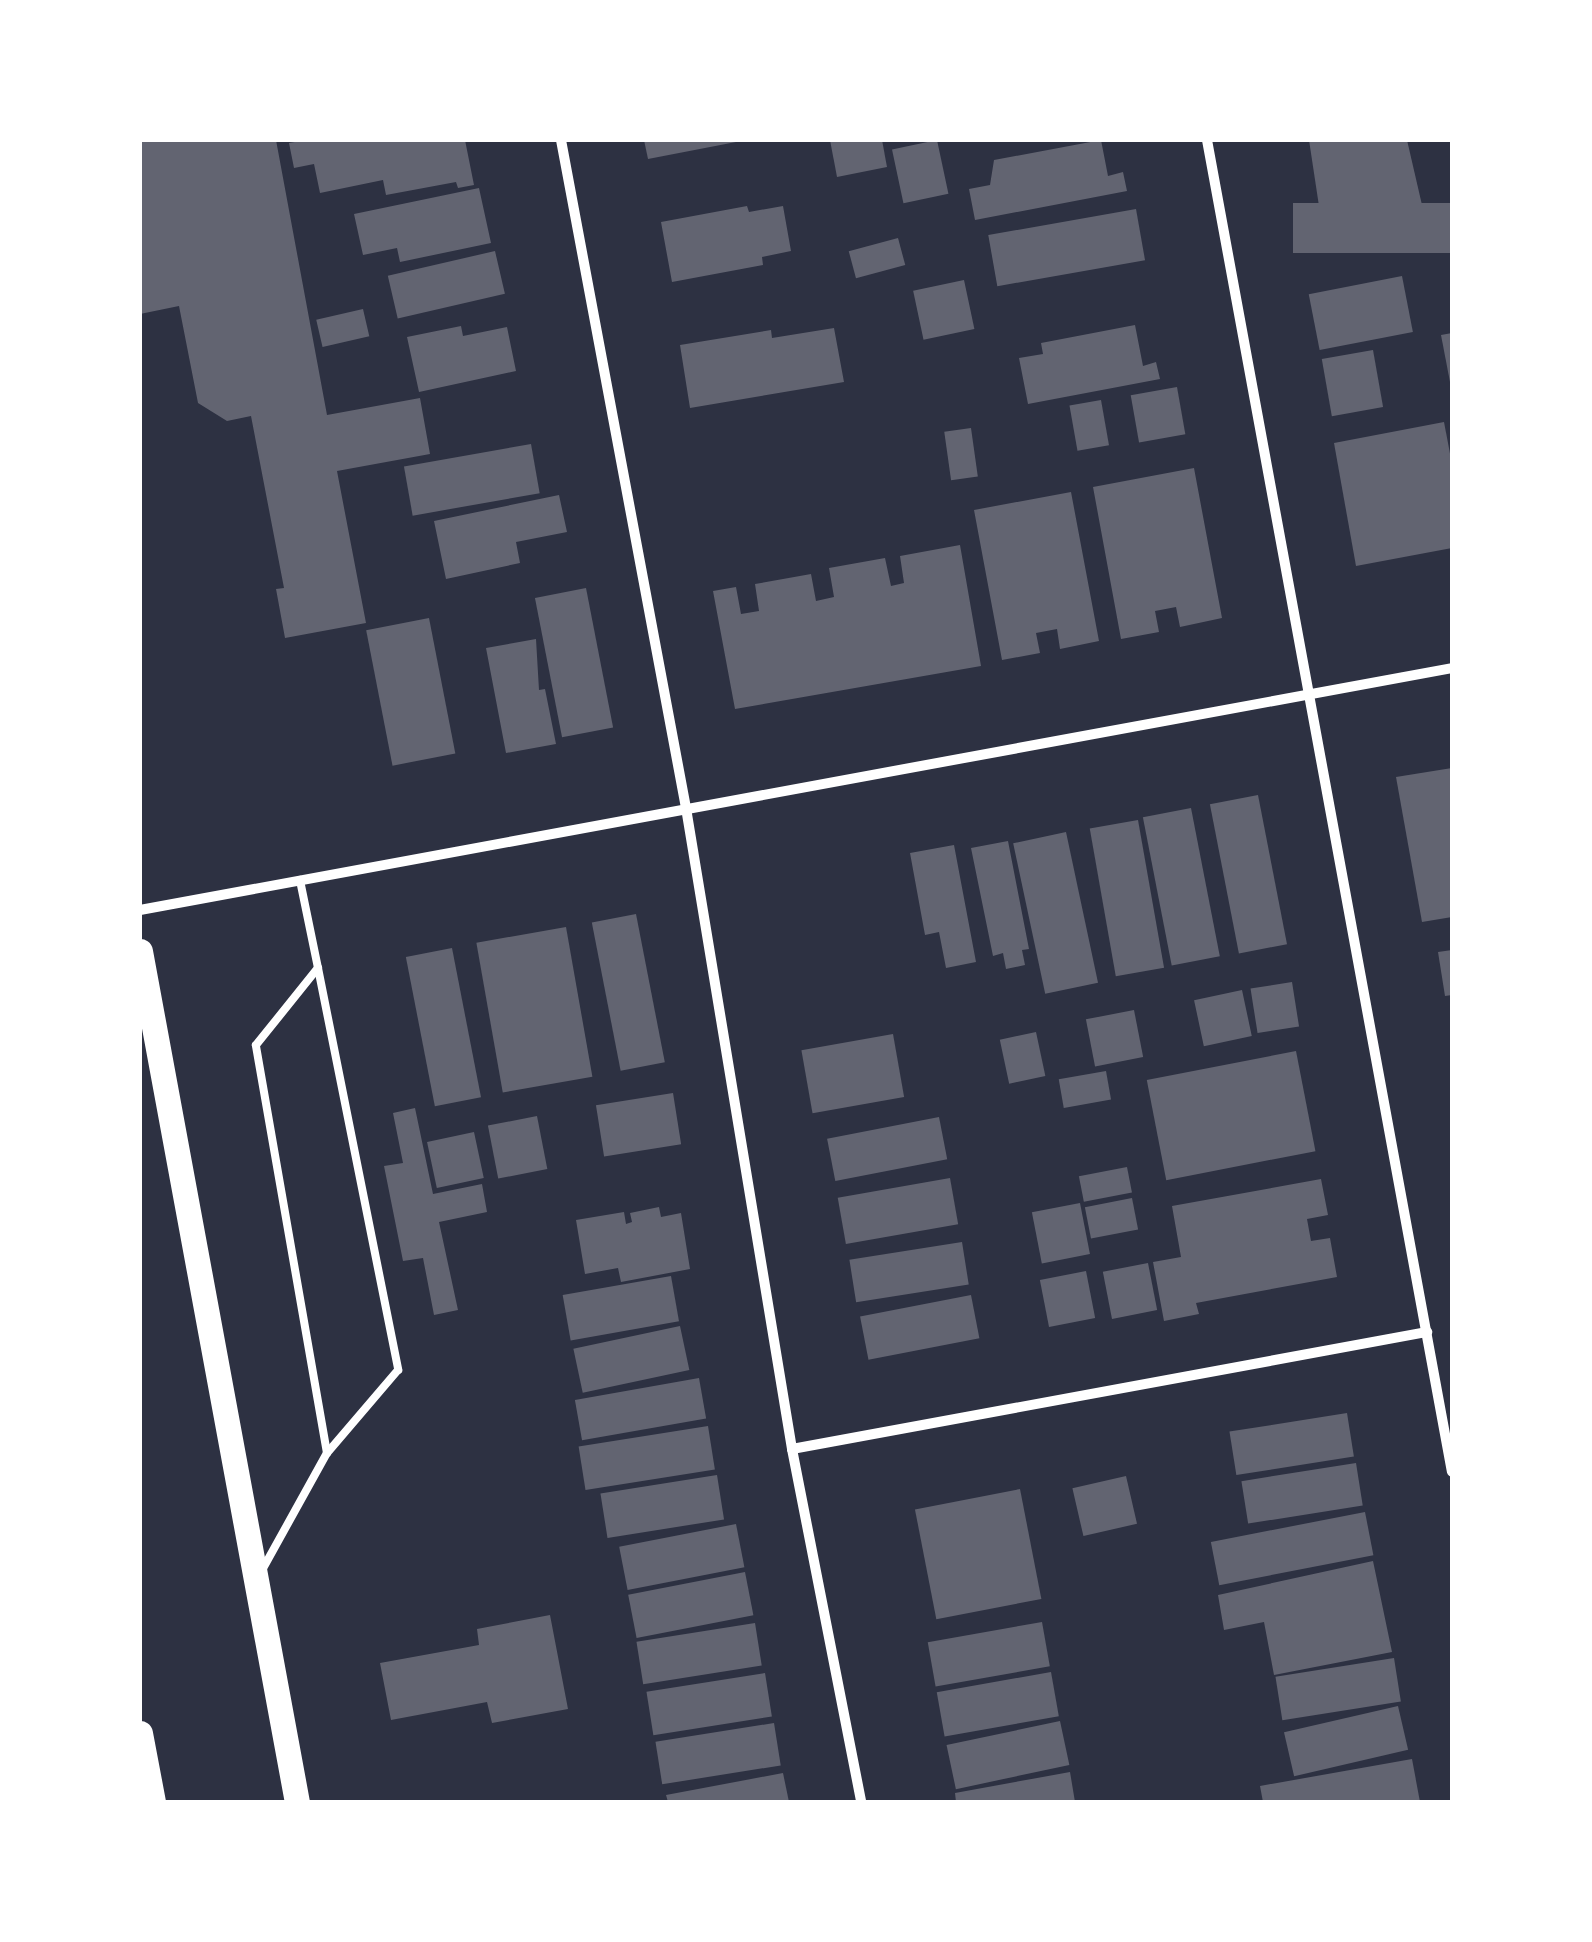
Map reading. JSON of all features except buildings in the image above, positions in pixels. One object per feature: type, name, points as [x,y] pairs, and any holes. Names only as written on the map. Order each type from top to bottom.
[{"type":"main road","points":[[140,951],[298,1802]]},
{"type":"main road","points":[[140,1734],[152,1802]]},
{"type":"street","points":[[561,140],[686,808],[792,1449],[861,1802]]},
{"type":"street","points":[[1207,140],[1452,1472]]},
{"type":"street","points":[[140,910],[1452,668]]},
{"type":"street","points":[[792,1449],[1426,1332]]},
{"type":"lane","points":[[256,1580],[326,1453],[398,1370],[300,880]]},
{"type":"lane","points":[[318,968],[256,1044],[326,1453]]}]
